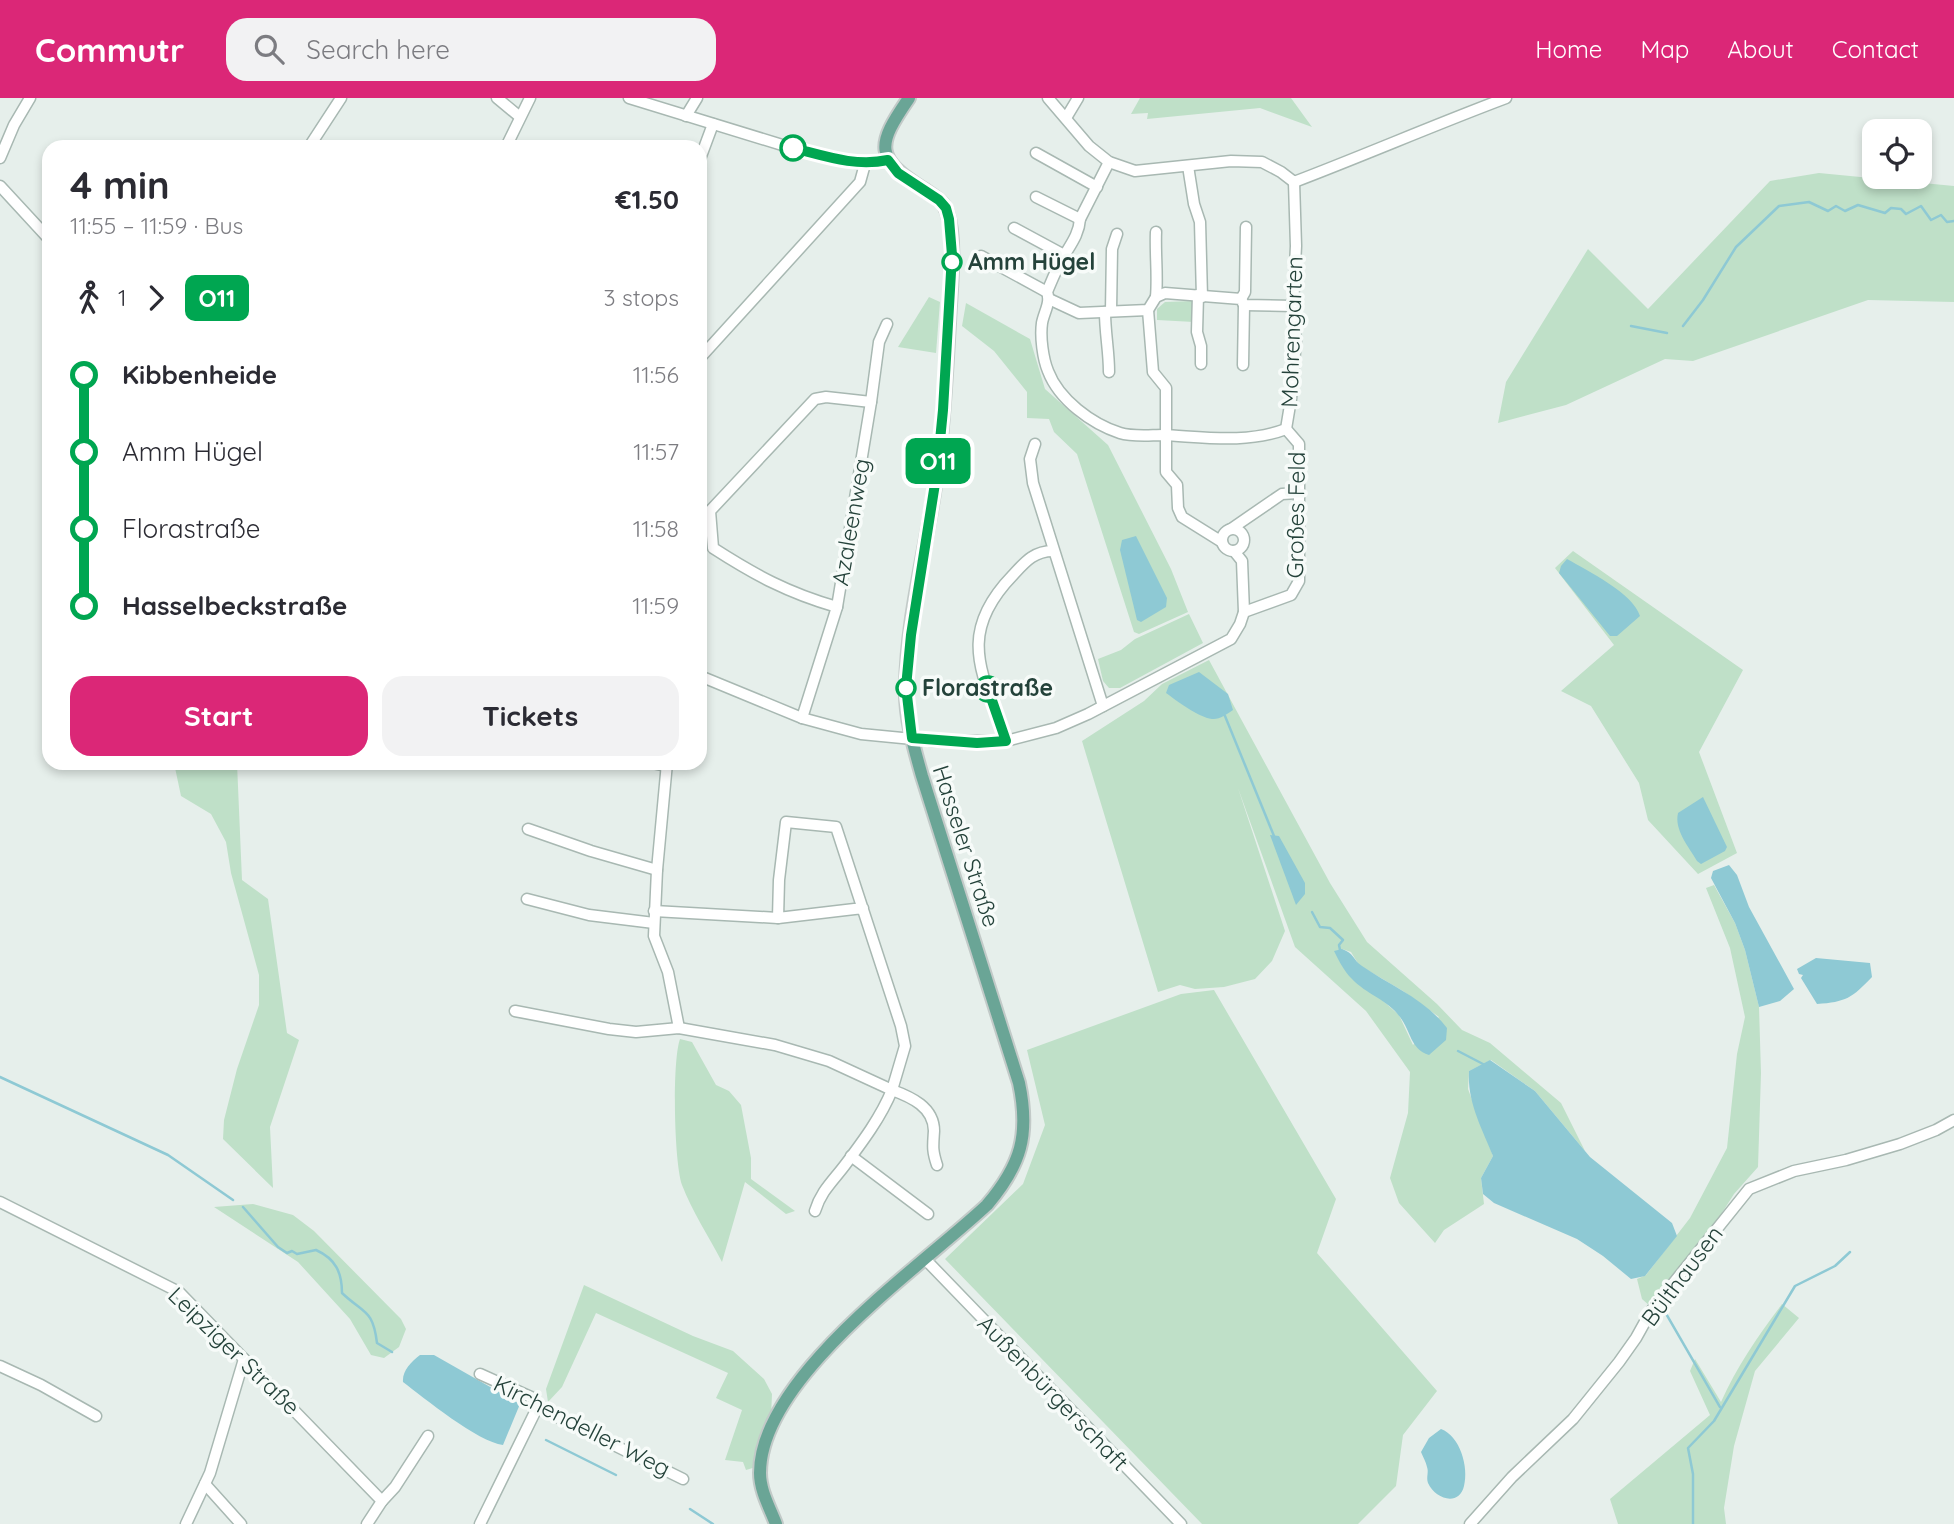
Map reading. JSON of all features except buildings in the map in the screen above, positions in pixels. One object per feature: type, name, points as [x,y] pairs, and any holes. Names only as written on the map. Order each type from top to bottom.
[{"type":"main road","points":[[888,160],[886,136],[909,98]]},
{"type":"main road","name":"Hasseler Straße","points":[[776,1524],[763,1493],[760,1472],[768,1439],[784,1405],[836,1337],[979,1213],[1001,1188],[1020,1151],[1025,1126],[1019,1083],[912,738],[906,687],[911,635],[937,471],[952,255],[946,208],[939,200],[898,173],[888,160]]},
{"type":"street","points":[[0,158],[13,125],[30,98]]},
{"type":"street","points":[[314,140],[341,98]]},
{"type":"street","points":[[497,98],[520,117]]},
{"type":"street","points":[[509,140],[530,98]]},
{"type":"street","points":[[629,98],[792,148],[865,167],[888,160]]},
{"type":"street","points":[[686,116],[697,98]]},
{"type":"street","points":[[1048,98],[1089,146],[1109,162],[1135,170],[1231,161],[1262,162],[1294,183],[1403,137],[1506,98]]},
{"type":"street","points":[[1066,118],[1078,98]]},
{"type":"street","points":[[707,140],[713,124]]},
{"type":"street","points":[[1036,153],[1097,187]]},
{"type":"street","name":"Mohrengarten","points":[[1109,162],[1080,219],[1079,228],[1064,255],[1048,295],[1042,324],[1043,347],[1048,371],[1058,389],[1073,405],[1101,425],[1124,434],[1202,439],[1268,436],[1286,429],[1292,399],[1296,340],[1293,306],[1296,246],[1294,183]]},
{"type":"street","points":[[1188,166],[1200,222],[1197,332],[1201,346],[1201,365]]},
{"type":"street","points":[[707,350],[860,182],[865,167]]},
{"type":"street","points":[[0,186],[42,231]]},
{"type":"street","points":[[1036,197],[1080,219]]},
{"type":"street","points":[[1243,365],[1246,227]]},
{"type":"street","points":[[1014,228],[1064,255]]},
{"type":"street","points":[[707,679],[802,718],[861,734],[977,743],[1006,741],[1056,728],[1231,639],[1244,612],[1242,561],[1234,551],[1226,549],[1222,541],[1181,517],[1177,485],[1166,472],[1166,388],[1153,372],[1148,310],[1156,297],[1156,232]]},
{"type":"street","points":[[1109,372],[1109,345],[1105,338],[1112,249],[1117,234]]},
{"type":"street","points":[[981,256],[1079,313],[1148,310]]},
{"type":"street","points":[[1156,297],[1165,293],[1293,306]]},
{"type":"street","name":"Azaleenweg","points":[[802,718],[837,607],[879,342],[887,324]]},
{"type":"street","points":[[837,607],[758,577],[713,548],[710,511],[815,399],[826,397],[871,402]]},
{"type":"street","name":"Großes Feld","points":[[1244,612],[1291,595],[1299,581],[1300,444],[1286,429]]},
{"type":"street","points":[[1035,444],[1030,459],[1032,484],[1103,706]]},
{"type":"street","points":[[1222,541],[1224,533],[1282,494],[1298,493]]},
{"type":"street","points":[[1231,529],[1239,531],[1244,539],[1241,547],[1234,551]]},
{"type":"street","points":[[1006,741],[980,664],[978,631],[987,606],[1010,578],[1035,554],[1053,551]]},
{"type":"street","points":[[666,770],[654,936],[668,972],[679,1028]]},
{"type":"street","points":[[778,918],[779,880],[786,822],[836,827],[901,1026],[905,1046],[884,1109],[852,1156],[825,1186],[815,1211]]},
{"type":"street","points":[[528,829],[590,851],[657,870]]},
{"type":"street","points":[[527,899],[589,915],[654,923]]},
{"type":"street","points":[[654,911],[778,918],[863,908]]},
{"type":"street","points":[[515,1011],[636,1032],[679,1028],[775,1045],[829,1061],[913,1098],[929,1112],[934,1128],[932,1148],[937,1165]]},
{"type":"street","name":"Bülthausen","points":[[1470,1524],[1512,1477],[1573,1419],[1619,1362],[1651,1311],[1749,1189],[1794,1171],[1846,1160],[1900,1144],[1936,1130],[1954,1119]]},
{"type":"street","points":[[852,1156],[928,1214]]},
{"type":"street","name":"Leipziger Straße","points":[[0,1202],[179,1292],[382,1500]]},
{"type":"street","name":"Außenbürgerschaft","points":[[926,1260],[1181,1524]]},
{"type":"street","points":[[186,1524],[214,1462],[244,1359]]},
{"type":"street","points":[[0,1366],[96,1416]]},
{"type":"street","name":"Kirchendeller Weg","points":[[480,1374],[533,1398],[538,1406],[683,1479]]},
{"type":"street","points":[[480,1524],[538,1406]]},
{"type":"street","points":[[367,1524],[428,1436]]},
{"type":"street","points":[[205,1484],[241,1524]]},
{"type":"green space","points":[[1140,98],[1291,98],[1312,127],[1260,108],[1147,119],[1148,113],[1131,114]]},
{"type":"green space","points":[[1819,173],[1862,177],[1862,189],[1932,189],[1932,184],[1954,186],[1954,302],[1868,300],[1693,361],[1665,359],[1566,405],[1498,423],[1506,382],[1588,249],[1648,309],[1770,181]]},
{"type":"green space","points":[[929,297],[940,302],[936,353],[898,347]]},
{"type":"green space","points":[[1193,301],[1194,322],[1157,320],[1157,309],[1165,302]]},
{"type":"green space","points":[[966,303],[1030,339],[1045,389],[1108,445],[1171,569],[1188,612],[1139,634],[1134,632],[1077,454],[1054,432],[1049,419],[1027,418],[1027,392],[994,351],[962,326]]},
{"type":"green space","points":[[1573,551],[1743,670],[1699,752],[1737,853],[1698,874],[1648,820],[1639,783],[1591,706],[1561,691],[1614,645],[1555,568]]},
{"type":"green space","points":[[1189,614],[1203,643],[1120,688],[1109,688],[1103,681],[1098,659],[1121,650],[1135,639]]},
{"type":"green space","points":[[1209,660],[1330,883],[1367,942],[1462,1030],[1490,1043],[1561,1103],[1585,1151],[1535,1091],[1491,1060],[1469,1071],[1468,1089],[1493,1156],[1481,1178],[1484,1204],[1444,1230],[1435,1243],[1399,1203],[1390,1178],[1408,1113],[1410,1072],[1366,1011],[1295,947],[1238,788],[1285,931],[1272,961],[1255,979],[1224,987],[1195,989],[1180,985],[1158,992],[1082,741],[1144,701],[1162,684]],"holes":[[[1342,949],[1351,952],[1359,965],[1403,991],[1439,1017],[1413,1045],[1399,1015],[1382,1000]]]},
{"type":"green space","points":[[175,770],[237,770],[242,880],[268,899],[287,1033],[299,1040],[270,1127],[273,1188],[223,1139],[224,1120],[237,1069],[259,1005],[259,975],[231,873],[226,842],[211,814],[181,796]]},
{"type":"green space","points":[[1714,885],[1735,923],[1745,950],[1759,1007],[1761,1073],[1758,1167],[1734,1194],[1658,1313],[1642,1299],[1637,1279],[1646,1275],[1690,1218],[1727,1148],[1737,1054],[1745,1017],[1730,948],[1706,888]]},
{"type":"green space","points":[[1214,990],[1336,1199],[1317,1253],[1437,1391],[1403,1435],[1396,1486],[1358,1524],[1202,1524],[945,1259],[1023,1184],[1045,1125],[1027,1050],[1181,994]]},
{"type":"green space","points":[[680,1039],[692,1042],[716,1085],[729,1091],[741,1105],[751,1158],[751,1179],[795,1211],[786,1214],[745,1182],[722,1262],[691,1204],[679,1173],[675,1089]]},
{"type":"green space","points":[[253,1204],[293,1215],[314,1231],[401,1319],[406,1329],[399,1347],[384,1358],[371,1355],[350,1319],[298,1262],[214,1207]]},
{"type":"green space","points":[[584,1285],[693,1336],[733,1351],[764,1379],[772,1394],[771,1417],[756,1467],[746,1470],[743,1462],[725,1460],[742,1410],[716,1398],[728,1373],[596,1313],[562,1387],[548,1402],[546,1389]]},
{"type":"green space","points":[[1782,1304],[1799,1318],[1755,1371],[1734,1446],[1724,1508],[1726,1524],[1618,1524],[1610,1499],[1710,1415],[1690,1371],[1695,1359],[1721,1402],[1734,1376]]},
{"type":"water","points":[[1136,536],[1167,598],[1166,607],[1141,622],[1137,620],[1120,550],[1122,540]]},
{"type":"water","points":[[1567,559],[1619,591],[1636,607],[1640,616],[1617,636],[1610,636],[1559,573]]},
{"type":"water","points":[[1199,672],[1228,694],[1233,710],[1217,719],[1206,718],[1166,693],[1169,685]]},
{"type":"water","points":[[1703,797],[1727,847],[1725,851],[1701,864],[1683,838],[1677,819],[1678,813]]},
{"type":"water","points":[[1270,835],[1279,836],[1305,883],[1305,894],[1296,905]]},
{"type":"water","points":[[1729,865],[1737,875],[1749,907],[1794,989],[1780,1001],[1759,1007],[1745,950],[1735,923],[1711,878],[1713,871]]},
{"type":"water","points":[[1342,949],[1349,952],[1362,966],[1429,1009],[1447,1028],[1446,1040],[1429,1055],[1418,1048],[1395,1011],[1347,973],[1334,951]]},
{"type":"water","points":[[1816,958],[1870,963],[1872,977],[1848,998],[1817,1004],[1801,978],[1803,975],[1799,974],[1797,969]]},
{"type":"water","points":[[1490,1060],[1535,1091],[1590,1157],[1672,1223],[1677,1236],[1645,1276],[1631,1279],[1577,1239],[1494,1203],[1483,1194],[1481,1178],[1493,1156],[1473,1104],[1469,1071]]},
{"type":"water","points":[[420,1355],[434,1355],[520,1404],[503,1445],[466,1428],[403,1382],[408,1367]]},
{"type":"water","points":[[1441,1429],[1453,1438],[1464,1461],[1464,1486],[1457,1497],[1452,1498],[1441,1497],[1431,1489],[1427,1481],[1427,1465],[1421,1452],[1429,1438]]},
{"type":"waterway","points":[[1683,326],[1703,300],[1736,247],[1779,206],[1809,202],[1828,211],[1836,206],[1845,211],[1858,205],[1885,213],[1891,208],[1901,209],[1906,214],[1921,206],[1931,220],[1941,215],[1947,222],[1954,221]]},
{"type":"waterway","points":[[1631,326],[1667,333]]},
{"type":"waterway","points":[[1225,716],[1274,836]]},
{"type":"waterway","points":[[1312,912],[1320,927],[1330,928],[1343,940],[1339,945],[1340,950]]},
{"type":"waterway","points":[[1458,1051],[1483,1064]]},
{"type":"waterway","points":[[0,1077],[168,1155],[233,1200]]},
{"type":"waterway","points":[[243,1207],[278,1247],[287,1253],[316,1250],[333,1262],[341,1279],[342,1293],[370,1318],[377,1343],[392,1352]]},
{"type":"waterway","points":[[1693,1524],[1693,1474],[1688,1448],[1714,1421],[1795,1286],[1835,1266],[1850,1252]]},
{"type":"waterway","points":[[1664,1310],[1720,1407]]},
{"type":"waterway","points":[[546,1440],[616,1475]]},
{"type":"waterway","points":[[690,1509],[713,1524]]},
{"type":"bus line","name":"O11","points":[[793,148],[854,163],[888,160],[898,173],[943,203],[948,212],[952,255],[943,410],[937,471],[911,635],[906,687],[912,738],[977,743],[1006,741],[988,689]]},
{"type":"place","name":"Amm Hügel","points":[[952,262]]},
{"type":"place","name":"Florastraße","points":[[906,688]]}]
